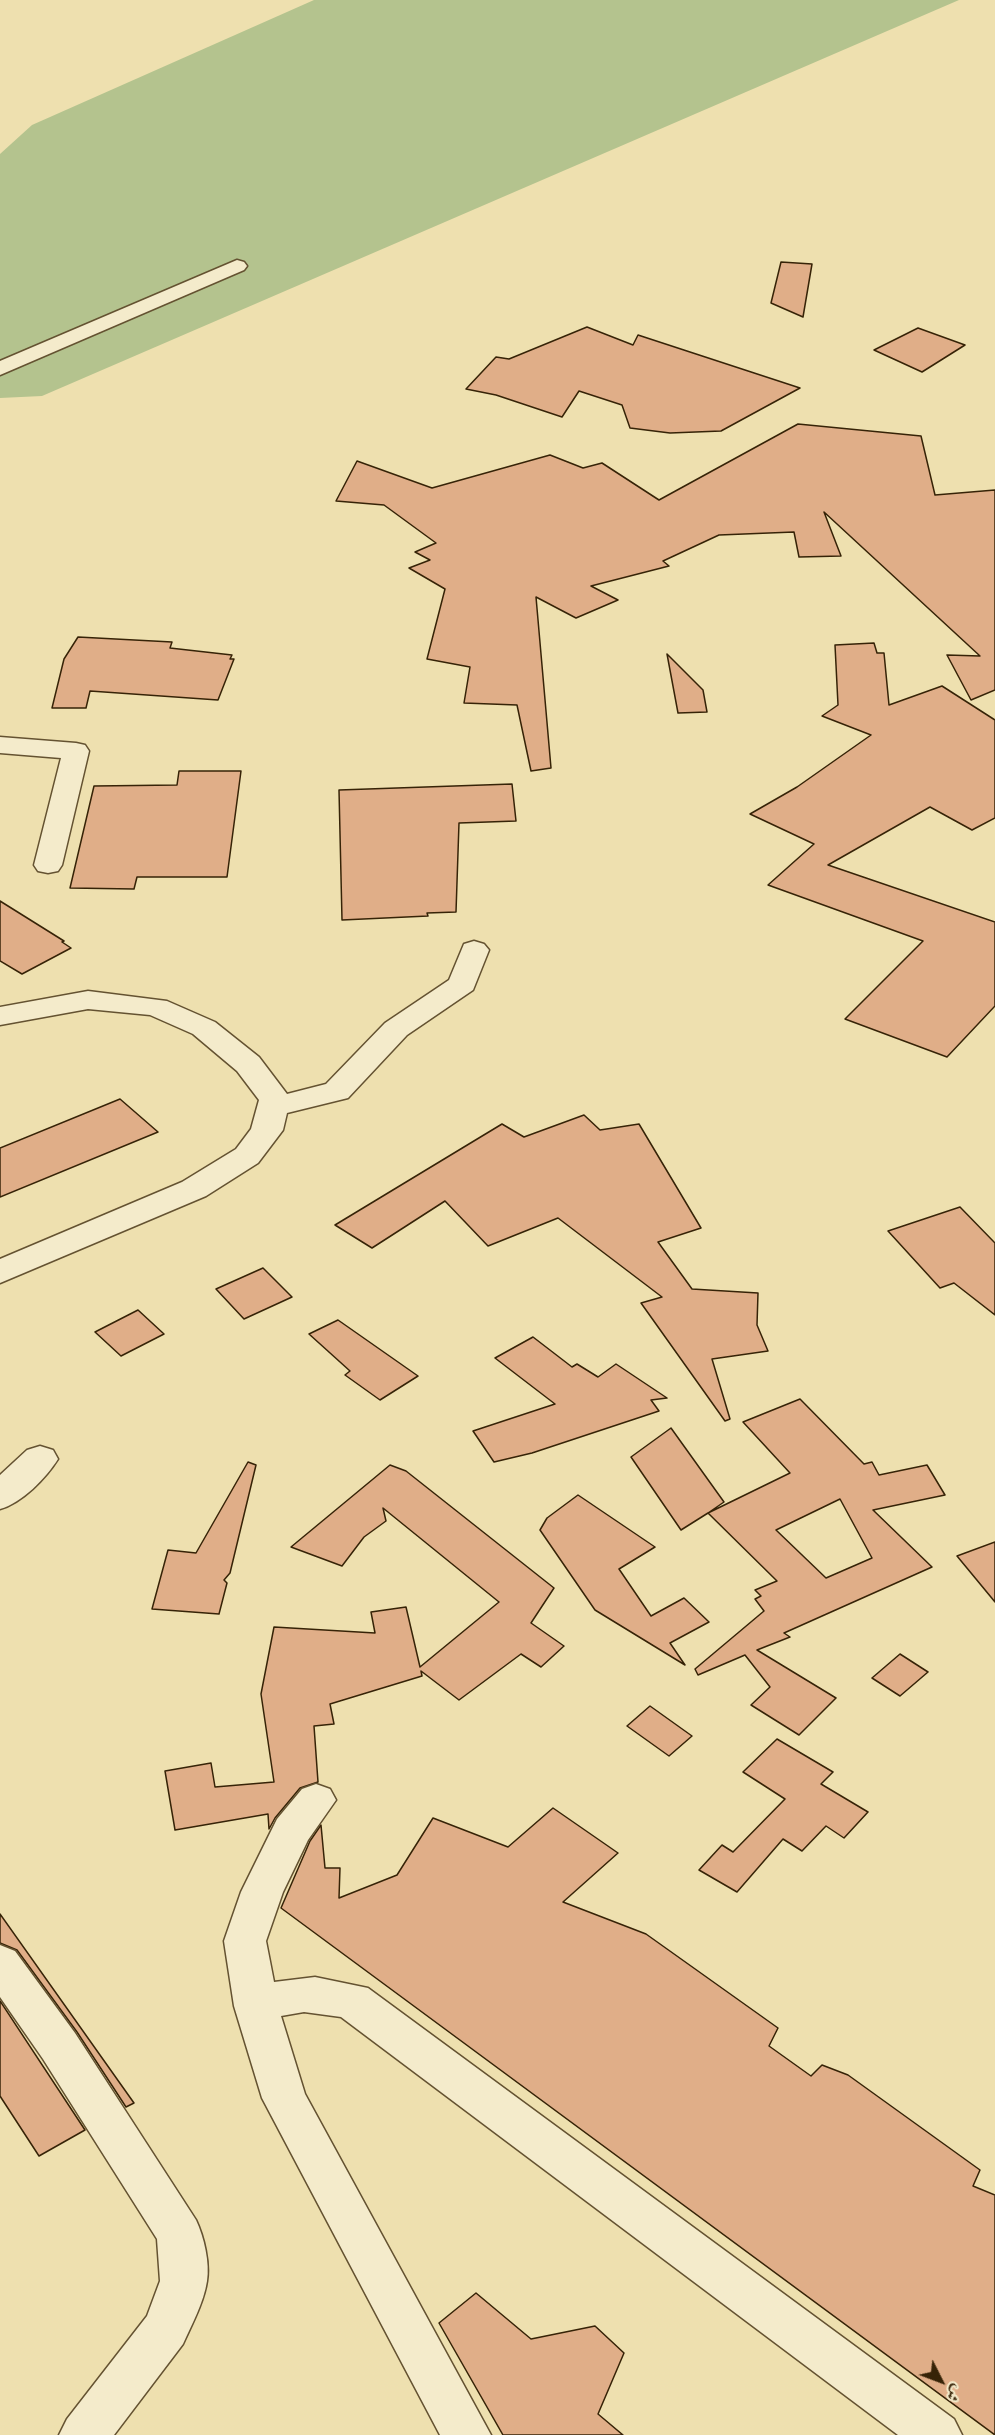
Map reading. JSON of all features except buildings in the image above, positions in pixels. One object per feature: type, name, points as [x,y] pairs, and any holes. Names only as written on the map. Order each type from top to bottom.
[{"type":"street","points":[[0,369],[237,266]]},
{"type":"street","points":[[0,745],[76,751],[48,865]]},
{"type":"street","points":[[273,1107],[337,1090],[396,1029],[462,984],[474,950]]},
{"type":"street","points":[[0,1016],[88,1000],[156,1007],[204,1028],[248,1064],[275,1100],[267,1130],[247,1156],[212,1178],[194,1189],[0,1272]]},
{"type":"street","points":[[0,1496],[40,1459]]},
{"type":"street","points":[[316,1800],[292,1830],[262,1892],[244,1941],[256,2006],[284,2098],[466,2435]]},
{"type":"street","points":[[0,1963],[59,2046],[180,2235],[184,2281],[165,2329],[84,2435]]},
{"type":"street","points":[[256,2006],[287,1995],[307,1994],[354,2001],[937,2435]]},
{"type":"green space","points":[[314,0],[959,0],[42,396],[0,398],[0,154],[32,125]]}]
